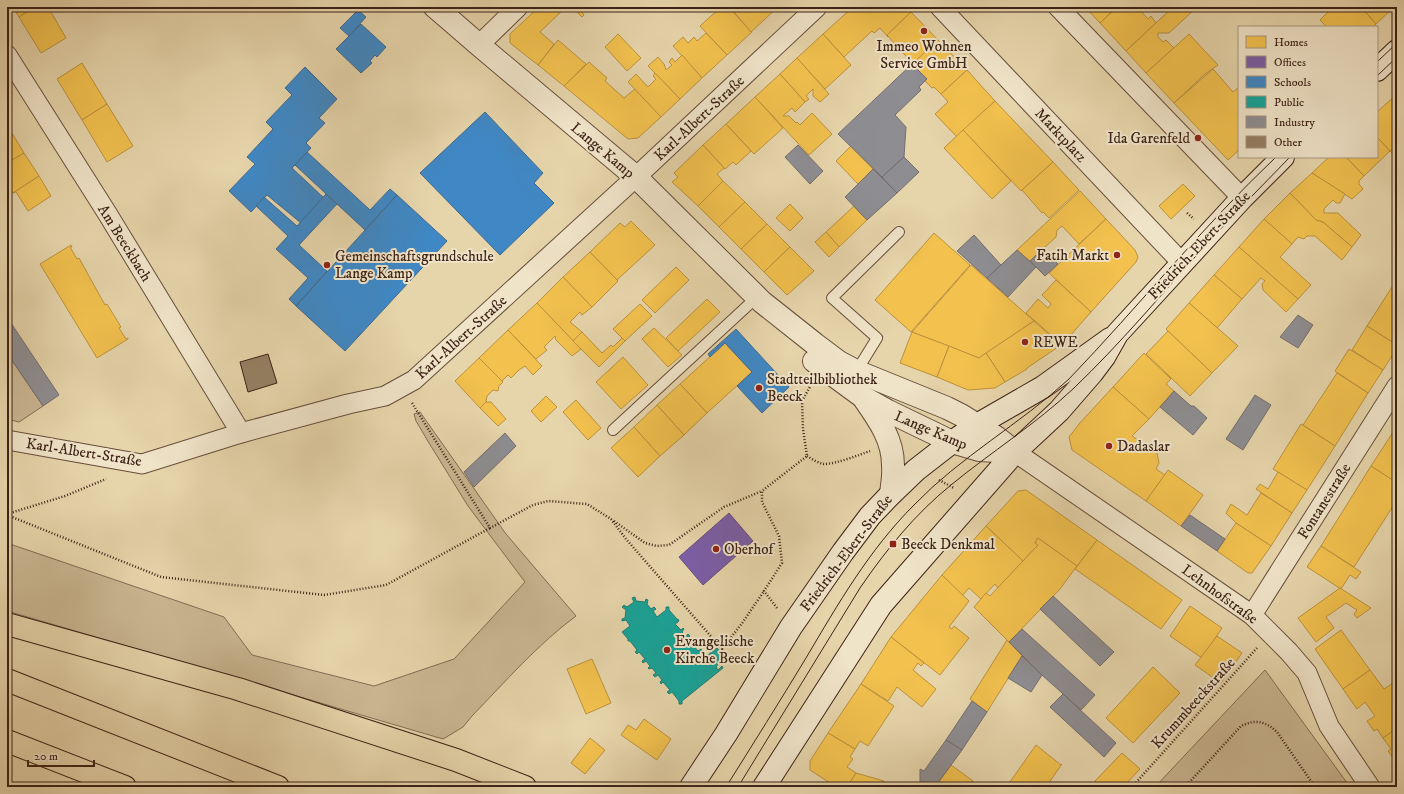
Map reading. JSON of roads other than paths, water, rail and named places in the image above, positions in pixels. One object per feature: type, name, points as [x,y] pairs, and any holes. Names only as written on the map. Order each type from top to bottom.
[{"type":"highway","points":[[7,624],[238,689],[456,760],[525,787]]},
{"type":"highway","points":[[7,680],[278,787]]},
{"type":"highway","points":[[7,742],[126,787]]},
{"type":"main road","name":"Lange Kamp","points":[[435,7],[478,46],[636,177],[760,299],[833,358],[851,378],[863,397],[888,411],[952,442],[979,450],[1015,452]]},
{"type":"main road","points":[[1378,69],[1397,51]]},
{"type":"main road","name":"Friedrich-Ebert-Straße","points":[[691,787],[726,734],[791,626],[870,516],[916,470],[952,442],[977,425],[1043,387],[1117,334],[1242,198],[1282,158]]},
{"type":"main road","name":"Lange Kamp","points":[[760,299],[794,342],[822,368],[947,408],[996,437],[1015,452]]},
{"type":"main road","name":"Friedrich-Ebert-Straße","points":[[768,784],[881,605],[1015,452],[1059,411],[1092,373],[1104,357],[1117,334]]},
{"type":"main road","points":[[863,397],[877,417],[890,444],[894,467],[891,494]]},
{"type":"street","points":[[478,46],[518,7]]},
{"type":"street","name":"Karl-Albert-Straße","points":[[7,440],[142,464],[241,433],[348,404],[385,396],[414,380],[636,177],[817,7]]},
{"type":"street","name":"Marktplatz","points":[[940,7],[1182,263]]},
{"type":"street","points":[[1058,7],[1242,198]]},
{"type":"street","name":"Am Beeckbach","points":[[7,55],[107,213],[241,433]]},
{"type":"street","name":"Fontanestraße","points":[[1252,615],[1397,386]]},
{"type":"street","name":"Lehnhofstraße","points":[[1015,452],[1252,615],[1290,652],[1307,673],[1329,726],[1370,787]]},
{"type":"lane","points":[[851,378],[877,338],[832,298],[899,232]]},
{"type":"lane","points":[[613,430],[760,299]]},
{"type":"tram line","points":[[1378,61],[1397,43]]},
{"type":"tram line","points":[[1378,75],[1397,57]]},
{"type":"tram line","points":[[726,787],[842,598],[868,559],[898,522],[951,471],[1031,411],[1069,379],[1197,238],[1275,158]]},
{"type":"tram line","points":[[738,787],[860,588],[880,560],[913,520],[951,485],[1029,426],[1074,388],[1124,337],[1224,225],[1289,158]]},
{"type":"place","name":"Immeo Wohnen Service GmbH","points":[[924,31]]},
{"type":"place","name":"Ida Garenfeld","points":[[1198,138]]},
{"type":"place","name":"Fatih Markt","points":[[1117,255]]},
{"type":"place","name":"Gemeinschaftsgrundschule Lange Kamp","points":[[327,265]]},
{"type":"place","name":"REWE","points":[[1025,342]]},
{"type":"place","name":"Stadtteilbibliothek Beeck","points":[[759,388]]},
{"type":"place","name":"Dadaslar","points":[[1109,446]]},
{"type":"place","name":"Beeck Denkmal","points":[[893,544]]},
{"type":"place","name":"Oberhof","points":[[716,549]]},
{"type":"place","name":"Evangelische Kirche Beeck","points":[[667,650]]}]
